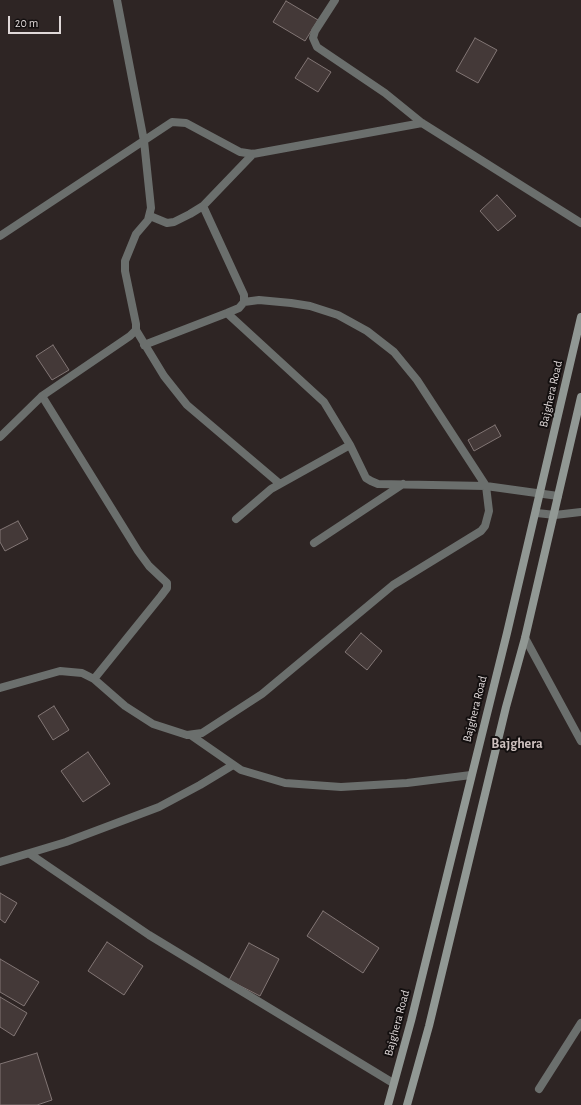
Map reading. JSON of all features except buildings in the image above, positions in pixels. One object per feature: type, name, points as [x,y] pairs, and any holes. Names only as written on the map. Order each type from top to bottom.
[{"type":"main road","name":"Bajghera Road","points":[[388,1105],[411,1021],[537,513],[581,317]]},
{"type":"main road","points":[[407,1105],[429,1026],[506,707],[525,638],[555,515],[581,397]]},
{"type":"street","points":[[117,0],[144,141],[150,216],[136,234],[125,261],[125,271],[136,330],[164,376],[187,405],[205,422],[246,454],[280,484]]},
{"type":"street","points":[[335,0],[315,31],[313,38],[314,44],[385,93],[422,123],[581,223]]},
{"type":"street","points":[[0,236],[166,125],[179,122],[192,126],[240,152],[253,154],[422,123]]},
{"type":"street","points":[[150,216],[164,222],[174,222],[190,214],[203,206],[253,154]]},
{"type":"street","points":[[144,345],[239,308],[244,302],[244,295],[203,206]]},
{"type":"street","points":[[192,736],[211,728],[262,694],[393,584],[481,531],[485,526],[489,511],[486,486],[404,362],[376,338],[352,321],[310,306],[259,300],[244,302]]},
{"type":"street","points":[[227,313],[320,397],[331,411],[368,480],[378,484],[404,483],[486,486],[558,496]]},
{"type":"street","points":[[0,437],[42,396],[130,336],[136,330]]},
{"type":"street","points":[[42,396],[138,551],[149,566],[167,583],[167,588],[161,596],[94,680]]},
{"type":"street","points":[[236,519],[266,493],[350,445]]},
{"type":"street","points":[[314,543],[404,483]]},
{"type":"street","points":[[537,513],[555,515],[581,512]]},
{"type":"street","points":[[525,638],[581,741]]},
{"type":"street","points":[[0,688],[60,671],[82,673],[94,680],[125,706],[154,724],[172,731],[192,736],[233,765],[252,774],[285,783],[327,786],[407,783],[471,775]]},
{"type":"street","points":[[0,862],[30,854],[159,807],[233,765]]},
{"type":"street","points":[[30,854],[149,935],[394,1083]]},
{"type":"street","points":[[539,1089],[581,1023]]},
{"type":"district","name":"Bajghera","points":[[517,744]]}]
